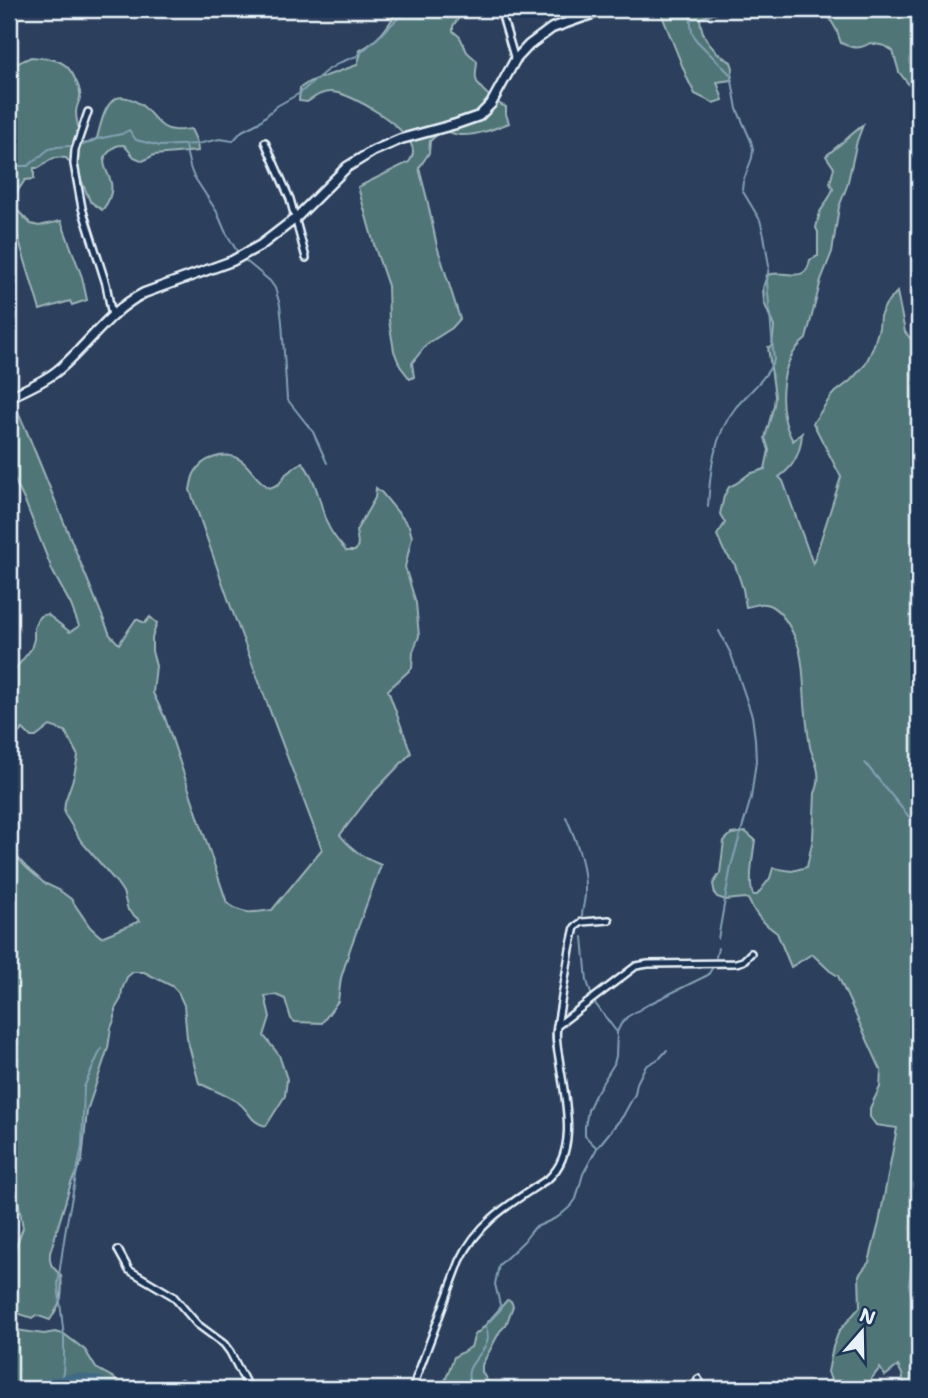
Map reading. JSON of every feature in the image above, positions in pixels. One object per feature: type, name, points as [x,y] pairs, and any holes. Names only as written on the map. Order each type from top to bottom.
[{"type":"street","points":[[500,9],[515,60]]},
{"type":"street","points":[[9,397],[56,372],[102,324],[132,299],[247,254],[296,218],[347,167],[373,151],[401,139],[479,116],[491,104],[515,60],[529,45],[552,28],[606,9]]},
{"type":"street","points":[[88,112],[76,146],[74,164],[82,208],[106,284],[112,316]]},
{"type":"street","points":[[265,142],[286,189],[306,258]]},
{"type":"street","points":[[412,1389],[466,1251],[492,1217],[549,1178],[556,1172],[564,1156],[566,1119],[556,1038],[570,948],[575,927],[582,922],[609,920]]},
{"type":"street","points":[[557,1026],[636,966],[736,963],[743,961],[751,953]]},
{"type":"street","points":[[118,1250],[129,1270],[173,1296],[197,1324],[227,1348],[249,1389]]},
{"type":"street","points":[[698,1379],[705,1389]]},
{"type":"street","points":[[181,1389],[181,1383],[200,1389]]},
{"type":"green space","points":[[398,9],[465,9],[453,26],[453,31],[460,37],[467,52],[477,61],[477,83],[488,95],[506,107],[509,123],[472,134],[440,133],[430,141],[429,153],[419,168],[437,246],[460,319],[452,328],[427,344],[412,363],[414,377],[410,379],[400,366],[394,351],[389,321],[388,286],[358,187],[409,162],[413,153],[411,143],[393,123],[352,98],[327,92],[307,102],[299,101],[300,88],[309,82],[357,65],[361,53],[359,51],[382,33]]},
{"type":"green space","points":[[683,9],[715,9],[716,13],[700,18],[703,32],[710,44],[731,62],[733,68],[731,80],[717,82],[723,100],[713,103],[695,94],[688,80],[661,13],[681,12]]},
{"type":"green space","points":[[824,9],[919,9],[919,107],[913,90],[899,72],[893,51],[870,43],[855,48],[841,43]]},
{"type":"green space","points":[[31,57],[58,61],[72,73],[80,93],[76,116],[83,144],[97,138],[109,105],[121,97],[140,104],[167,129],[191,129],[198,151],[154,155],[143,161],[134,157],[124,145],[114,147],[104,160],[111,190],[102,210],[90,201],[78,172],[66,158],[54,158],[39,168],[34,168],[34,179],[25,180],[11,201],[31,224],[39,226],[61,221],[82,277],[87,300],[72,305],[70,301],[40,310],[13,221],[9,221],[9,71]]},
{"type":"green space","points":[[863,125],[839,207],[832,252],[821,280],[806,339],[790,360],[785,373],[782,402],[784,416],[793,441],[802,433],[796,458],[789,469],[779,477],[783,481],[813,564],[841,477],[813,423],[832,395],[865,365],[873,348],[880,316],[897,292],[905,332],[919,350],[919,1389],[905,1389],[898,1366],[885,1376],[880,1368],[867,1389],[832,1389],[828,1372],[839,1331],[860,1307],[859,1275],[869,1262],[897,1128],[876,1125],[870,1117],[870,1108],[880,1087],[881,1070],[838,976],[812,954],[791,967],[777,933],[760,919],[748,899],[726,900],[717,897],[713,884],[720,873],[724,841],[731,834],[746,832],[755,840],[751,876],[753,895],[757,895],[770,878],[773,868],[792,871],[807,867],[813,838],[818,775],[810,747],[798,645],[788,623],[776,609],[765,604],[746,607],[735,565],[724,551],[717,535],[725,523],[720,514],[729,487],[749,474],[765,469],[769,450],[765,438],[775,396],[768,347],[772,346],[774,327],[764,302],[763,288],[767,275],[799,274],[808,268],[810,260],[818,256],[816,228],[820,212],[833,189],[830,183],[834,168],[826,156]]},
{"type":"green space","points":[[9,392],[110,635],[119,644],[136,619],[145,623],[150,617],[157,623],[152,638],[156,666],[153,693],[165,718],[227,903],[238,910],[272,910],[322,849],[190,490],[198,468],[215,457],[229,456],[242,461],[270,488],[279,484],[286,474],[302,462],[314,484],[329,527],[346,551],[357,549],[356,531],[375,498],[376,488],[409,526],[412,537],[405,567],[416,603],[419,636],[413,652],[412,668],[388,690],[411,753],[370,796],[340,835],[359,853],[381,865],[350,949],[341,978],[338,1001],[322,1023],[295,1022],[291,1019],[285,999],[276,995],[265,996],[270,1017],[264,1036],[279,1055],[287,1079],[285,1096],[266,1126],[254,1120],[236,1101],[199,1083],[187,1038],[184,1005],[178,992],[172,986],[144,972],[133,972],[127,977],[121,999],[115,1009],[108,1048],[87,1111],[82,1161],[71,1183],[50,1253],[52,1266],[61,1275],[62,1289],[61,1299],[50,1320],[36,1315],[32,1318],[9,1313],[9,1279],[23,1228],[14,1177],[16,1164],[9,1108],[9,848],[44,883],[71,899],[90,927],[101,937],[140,921],[128,910],[123,892],[81,841],[64,813],[78,756],[65,731],[50,726],[36,737],[31,737],[23,729],[12,739],[9,721],[9,677],[31,649],[37,620],[47,614],[70,632],[79,626],[9,468]]},
{"type":"green space","points":[[507,1300],[511,1301],[513,1306],[506,1325],[482,1365],[482,1372],[492,1389],[449,1389],[445,1381],[454,1357],[471,1347],[474,1335]]},
{"type":"green space","points":[[9,1329],[64,1334],[85,1350],[96,1368],[114,1378],[121,1389],[9,1389]]},
{"type":"waterway","points":[[9,166],[28,166],[49,149],[83,145],[129,130],[136,140],[160,146],[197,144],[220,139],[233,141],[242,131],[258,123],[326,71],[357,56],[408,9]]},
{"type":"waterway","points":[[693,9],[690,15],[692,32],[696,40],[731,75],[737,109],[753,149],[742,190],[760,220],[764,235],[769,266],[767,281],[774,360],[762,379],[736,407],[722,430],[712,468],[708,507]]},
{"type":"waterway","points":[[185,146],[193,175],[217,212],[238,253]]},
{"type":"waterway","points":[[246,261],[275,288],[282,322],[287,399],[313,432],[327,463]]},
{"type":"waterway","points":[[718,939],[731,866],[751,798],[756,761],[752,716],[731,654],[719,631]]},
{"type":"waterway","points":[[865,763],[919,829]]},
{"type":"waterway","points":[[566,817],[584,873],[582,921]]},
{"type":"waterway","points":[[583,937],[587,981],[592,997]]},
{"type":"waterway","points":[[716,957],[718,948]]},
{"type":"waterway","points":[[596,1147],[585,1136],[588,1110],[614,1064],[617,1032],[621,1024],[627,1017],[649,1004],[708,975],[714,965]]},
{"type":"waterway","points":[[594,1002],[616,1031]]},
{"type":"waterway","points":[[59,1380],[63,1373],[64,1357],[58,1284],[60,1268],[82,1146],[84,1087],[101,1049]]},
{"type":"waterway","points":[[471,1389],[470,1368],[487,1342],[486,1325],[501,1309],[495,1284],[499,1265],[534,1228],[558,1217],[571,1206],[576,1199],[583,1174],[597,1148],[623,1116],[644,1069],[667,1050]]},
{"type":"waterway","points":[[919,1129],[919,1178]]},
{"type":"waterway","points":[[919,1210],[909,1284],[919,1359]]},
{"type":"waterway","points":[[15,1389],[77,1378],[101,1382],[112,1389]]}]
